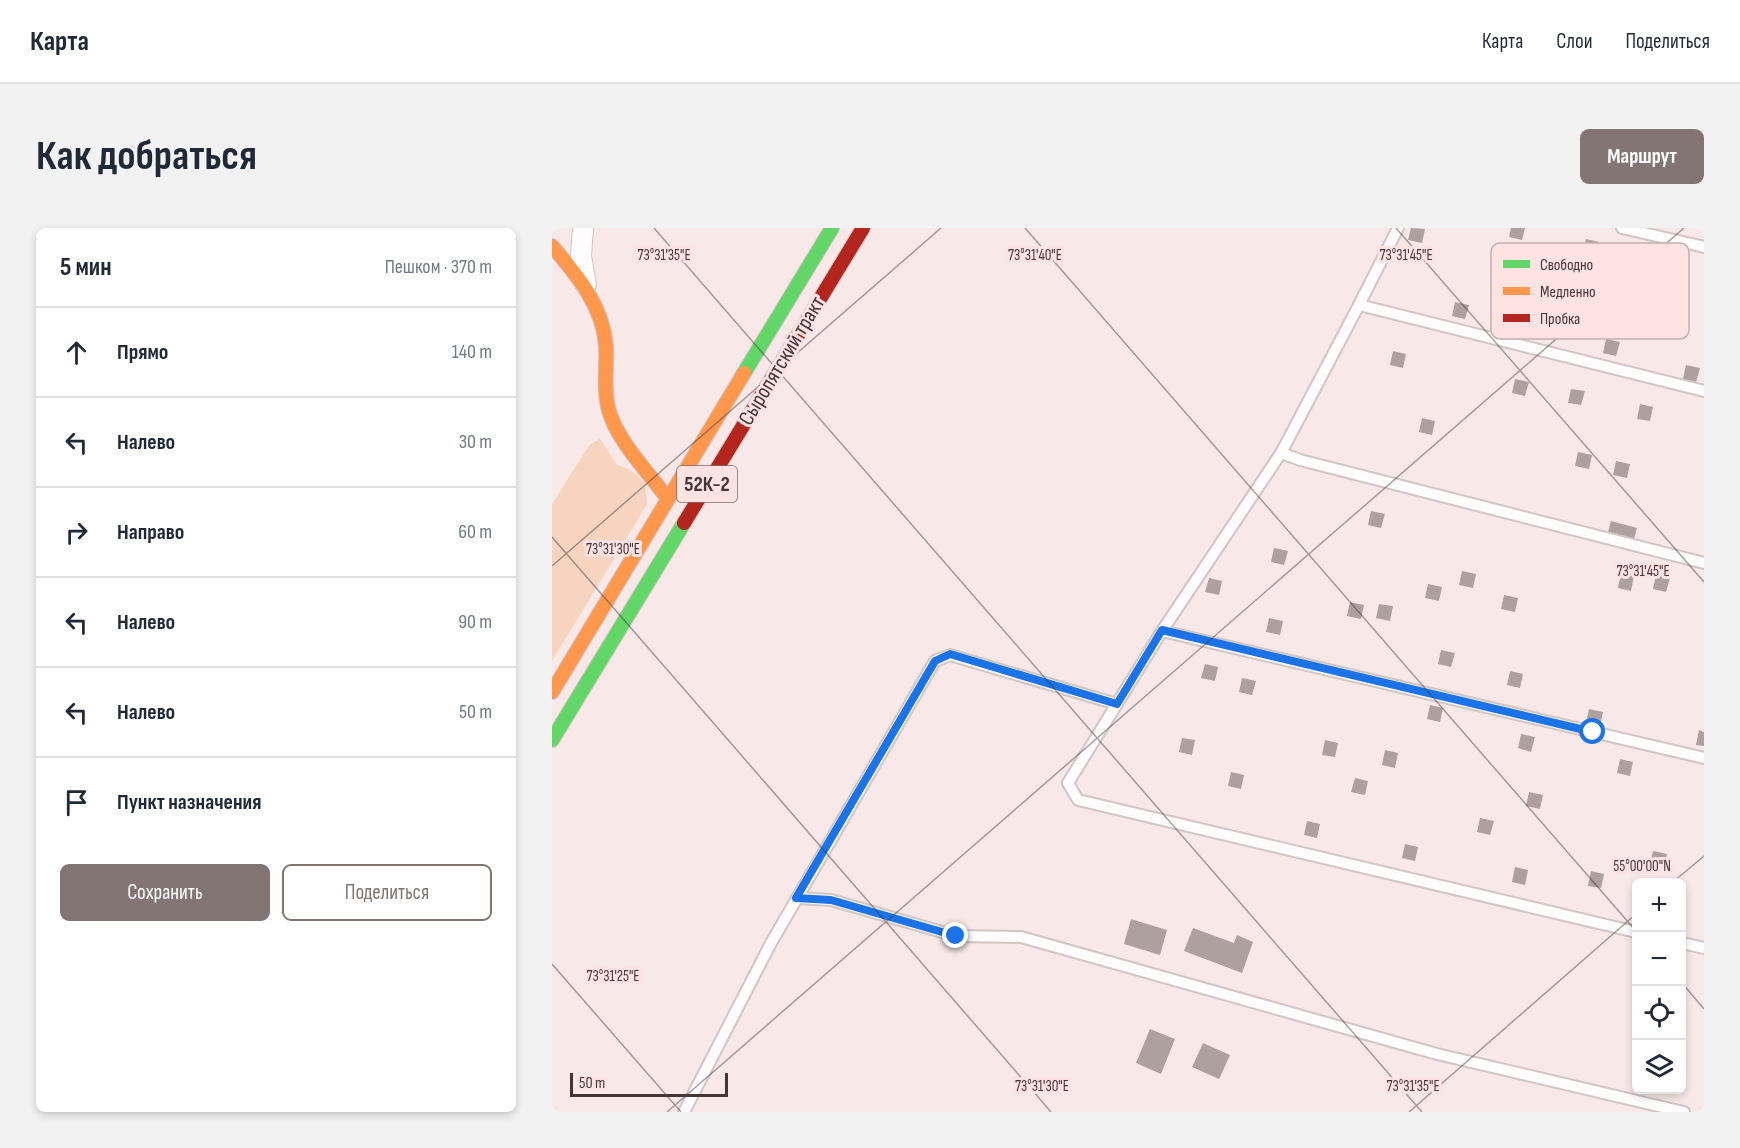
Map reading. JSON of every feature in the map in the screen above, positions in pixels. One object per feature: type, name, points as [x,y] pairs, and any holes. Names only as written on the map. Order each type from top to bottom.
[{"type":"main road","name":"Сыропятский тракт","points":[[552,692],[832,228]]},
{"type":"main road","name":"Сыропятский тракт","points":[[552,740],[863,228]]},
{"type":"main road","points":[[552,246],[587,291],[604,325],[605,377],[609,413],[668,499]]},
{"type":"street","points":[[583,228],[580,256],[587,291]]},
{"type":"lane","points":[[1398,228],[1281,453],[1162,630],[1068,783],[1078,800],[1632,931]]},
{"type":"lane","points":[[1622,228],[1687,243]]},
{"type":"lane","points":[[1689,244],[1704,247]]},
{"type":"lane","points":[[1359,305],[1491,338]]},
{"type":"lane","points":[[1495,339],[1704,391]]},
{"type":"lane","points":[[1281,453],[1300,460],[1704,563]]},
{"type":"lane","points":[[1162,630],[1704,758]]},
{"type":"lane","points":[[684,1112],[796,898],[935,661],[950,654],[1117,704]]},
{"type":"lane","points":[[796,898],[831,900],[956,936],[1021,937],[1426,1051],[1684,1112]]},
{"type":"lane","points":[[1686,944],[1704,948]]},
{"type":"shaded area","points":[[600,439],[617,465],[629,469],[645,483],[647,504],[552,661],[552,504],[590,444]]},
{"type":"building","points":[[1411,228],[1425,229],[1422,243],[1408,240]]},
{"type":"building","points":[[1511,228],[1525,228],[1522,240],[1509,237]]},
{"type":"building","points":[[1586,239],[1599,242],[1599,243],[1585,243]]},
{"type":"building","points":[[1455,302],[1469,305],[1465,319],[1452,316]]},
{"type":"building","points":[[1606,339],[1620,342],[1616,356],[1603,353]]},
{"type":"building","points":[[1393,351],[1406,354],[1403,368],[1390,365]]},
{"type":"building","points":[[1686,365],[1700,368],[1696,382],[1683,379]]},
{"type":"building","points":[[1515,379],[1529,382],[1525,396],[1512,393]]},
{"type":"building","points":[[1571,389],[1585,391],[1581,405],[1568,403]]},
{"type":"building","points":[[1640,404],[1653,407],[1650,421],[1637,419]]},
{"type":"building","points":[[1422,418],[1435,421],[1432,435],[1419,432]]},
{"type":"building","points":[[1578,452],[1592,455],[1589,469],[1575,466]]},
{"type":"building","points":[[1616,461],[1630,464],[1627,478],[1613,475]]},
{"type":"building","points":[[1371,511],[1385,514],[1381,528],[1368,525]]},
{"type":"building","points":[[1611,521],[1637,528],[1633,542],[1607,536]]},
{"type":"building","points":[[1274,548],[1288,551],[1284,565],[1271,562]]},
{"type":"building","points":[[1462,571],[1476,574],[1473,588],[1459,585]]},
{"type":"building","points":[[1621,573],[1634,576],[1631,591],[1618,588]]},
{"type":"building","points":[[1656,575],[1670,578],[1666,592],[1653,589]]},
{"type":"building","points":[[1209,578],[1222,581],[1219,595],[1205,592]]},
{"type":"building","points":[[1428,584],[1442,587],[1439,601],[1425,598]]},
{"type":"building","points":[[1504,595],[1518,598],[1515,612],[1501,609]]},
{"type":"building","points":[[1350,602],[1364,605],[1361,619],[1347,616]]},
{"type":"building","points":[[1379,604],[1393,606],[1390,621],[1376,618]]},
{"type":"building","points":[[1269,618],[1283,621],[1280,635],[1266,632]]},
{"type":"building","points":[[1441,650],[1455,653],[1451,667],[1438,664]]},
{"type":"building","points":[[1205,664],[1218,667],[1215,681],[1201,678]]},
{"type":"building","points":[[1510,671],[1523,674],[1520,688],[1507,685]]},
{"type":"building","points":[[1242,678],[1256,681],[1252,695],[1239,692]]},
{"type":"building","points":[[1430,705],[1443,708],[1440,722],[1427,719]]},
{"type":"building","points":[[1589,709],[1603,712],[1600,726],[1586,723]]},
{"type":"building","points":[[1699,730],[1704,732],[1704,746],[1696,745]]},
{"type":"building","points":[[1521,734],[1535,737],[1531,752],[1518,748]]},
{"type":"building","points":[[1182,738],[1195,740],[1192,755],[1179,752]]},
{"type":"building","points":[[1325,740],[1338,743],[1335,757],[1322,755]]},
{"type":"building","points":[[1385,750],[1398,753],[1395,768],[1382,765]]},
{"type":"building","points":[[1620,759],[1633,762],[1630,776],[1617,773]]},
{"type":"building","points":[[1231,772],[1244,775],[1241,789],[1228,786]]},
{"type":"building","points":[[1355,778],[1368,781],[1365,795],[1351,792]]},
{"type":"building","points":[[1529,792],[1543,795],[1540,809],[1526,806]]},
{"type":"building","points":[[1480,818],[1494,821],[1490,835],[1477,832]]},
{"type":"building","points":[[1307,821],[1320,824],[1317,838],[1304,835]]},
{"type":"building","points":[[1405,844],[1418,847],[1415,861],[1402,858]]},
{"type":"building","points":[[1653,851],[1667,854],[1664,868],[1650,865]]},
{"type":"building","points":[[1515,867],[1528,870],[1525,885],[1512,882]]},
{"type":"building","points":[[1591,871],[1604,874],[1601,888],[1588,886]]},
{"type":"building","points":[[1131,919],[1167,930],[1160,955],[1124,944]]},
{"type":"building","points":[[1193,928],[1234,943],[1237,935],[1253,942],[1242,973],[1184,951]]},
{"type":"building","points":[[1150,1029],[1175,1039],[1161,1074],[1136,1063]]},
{"type":"building","points":[[1203,1043],[1230,1055],[1219,1079],[1192,1067]]},
{"type":"traffic: fast","points":[[744,373],[832,228]]},
{"type":"traffic: fast","points":[[552,740],[684,523]]},
{"type":"traffic: slow","points":[[552,246],[571,268],[594,304],[600,318],[606,346],[606,395],[613,423],[627,446],[668,499]]},
{"type":"traffic: slow","points":[[552,692],[744,373]]},
{"type":"traffic: jam","points":[[684,523],[863,228]]},
{"type":"route","points":[[956,936],[831,900],[796,898],[935,661],[950,654],[1117,704],[1162,630],[1593,732]]}]
